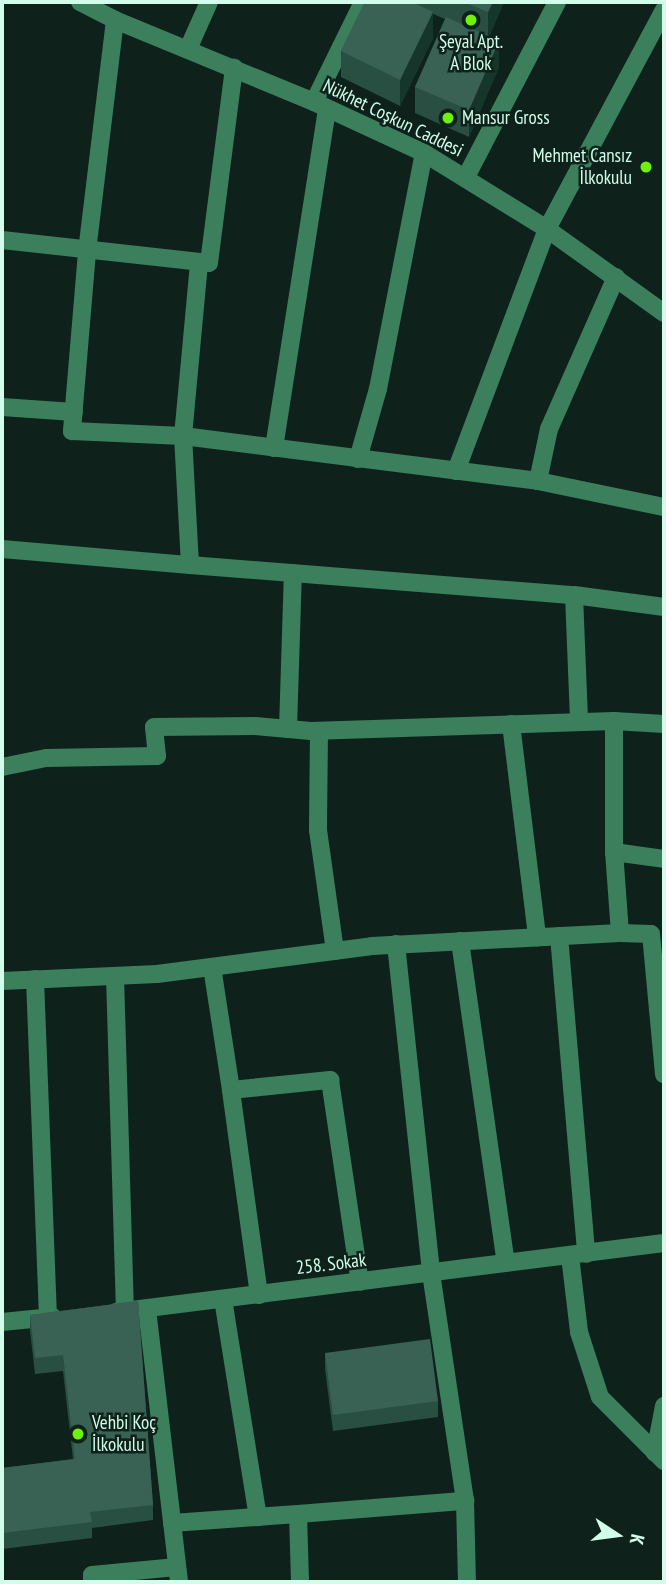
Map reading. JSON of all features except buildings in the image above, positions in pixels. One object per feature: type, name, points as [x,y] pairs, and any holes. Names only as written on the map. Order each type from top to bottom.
[{"type":"street","name":"Nükhet Coşkun Caddesi","points":[[80,2],[115,20],[234,68],[425,153],[547,229],[664,313]]},
{"type":"street","points":[[188,49],[209,2]]},
{"type":"street","points":[[274,448],[320,106],[363,2]]},
{"type":"street","points":[[466,177],[557,2]]},
{"type":"street","points":[[456,471],[547,229],[664,10]]},
{"type":"street","points":[[115,20],[87,252],[72,430],[183,436],[538,481],[664,507]]},
{"type":"street","points":[[2,240],[87,252],[209,263],[234,68]]},
{"type":"street","points":[[358,459],[378,389],[425,153]]},
{"type":"street","points":[[190,565],[183,436],[199,262]]},
{"type":"street","points":[[538,481],[549,429],[615,277]]},
{"type":"street","points":[[2,407],[74,412]]},
{"type":"street","points":[[2,549],[574,595],[664,607]]},
{"type":"street","points":[[288,729],[293,573]]},
{"type":"street","points":[[574,595],[579,722]]},
{"type":"street","points":[[2,767],[46,758],[157,756],[154,727],[255,726],[318,731],[614,721],[664,724]]},
{"type":"street","points":[[614,721],[614,852],[620,933]]},
{"type":"street","points":[[511,724],[537,937]]},
{"type":"street","points":[[318,731],[318,830],[335,951]]},
{"type":"street","points":[[614,852],[664,859]]},
{"type":"street","points":[[2,981],[115,976],[212,967],[396,944],[620,933],[651,934],[664,1074]]},
{"type":"street","points":[[559,936],[578,1255],[579,1332],[600,1397],[660,1457]]},
{"type":"street","points":[[460,941],[506,1263]]},
{"type":"street","points":[[396,944],[431,1273],[465,1501],[467,1582]]},
{"type":"street","points":[[212,967],[259,1295]]},
{"type":"street","points":[[115,976],[125,1311]]},
{"type":"street","points":[[35,979],[48,1318]]},
{"type":"street","points":[[231,1090],[330,1080],[360,1282]]},
{"type":"street","name":"258. Sokak","points":[[99,1313],[664,1243]]},
{"type":"street","points":[[223,1299],[258,1517]]},
{"type":"street","points":[[92,1582],[92,1575],[178,1575],[147,1309]]},
{"type":"street","points":[[2,1322],[74,1315]]},
{"type":"street","points":[[660,1457],[664,1406]]},
{"type":"street","points":[[172,1523],[465,1501]]},
{"type":"street","points":[[298,1514],[300,1582]]},
{"type":"place","name":"Şeyal Apt. A Blok","points":[[471,20]]},
{"type":"place","name":"Mansur Gross","points":[[448,118]]},
{"type":"place","name":"Mehmet Cansız İlkokulu","points":[[646,167]]},
{"type":"place","name":"Vehbi Koç İlkokulu","points":[[78,1434]]}]
